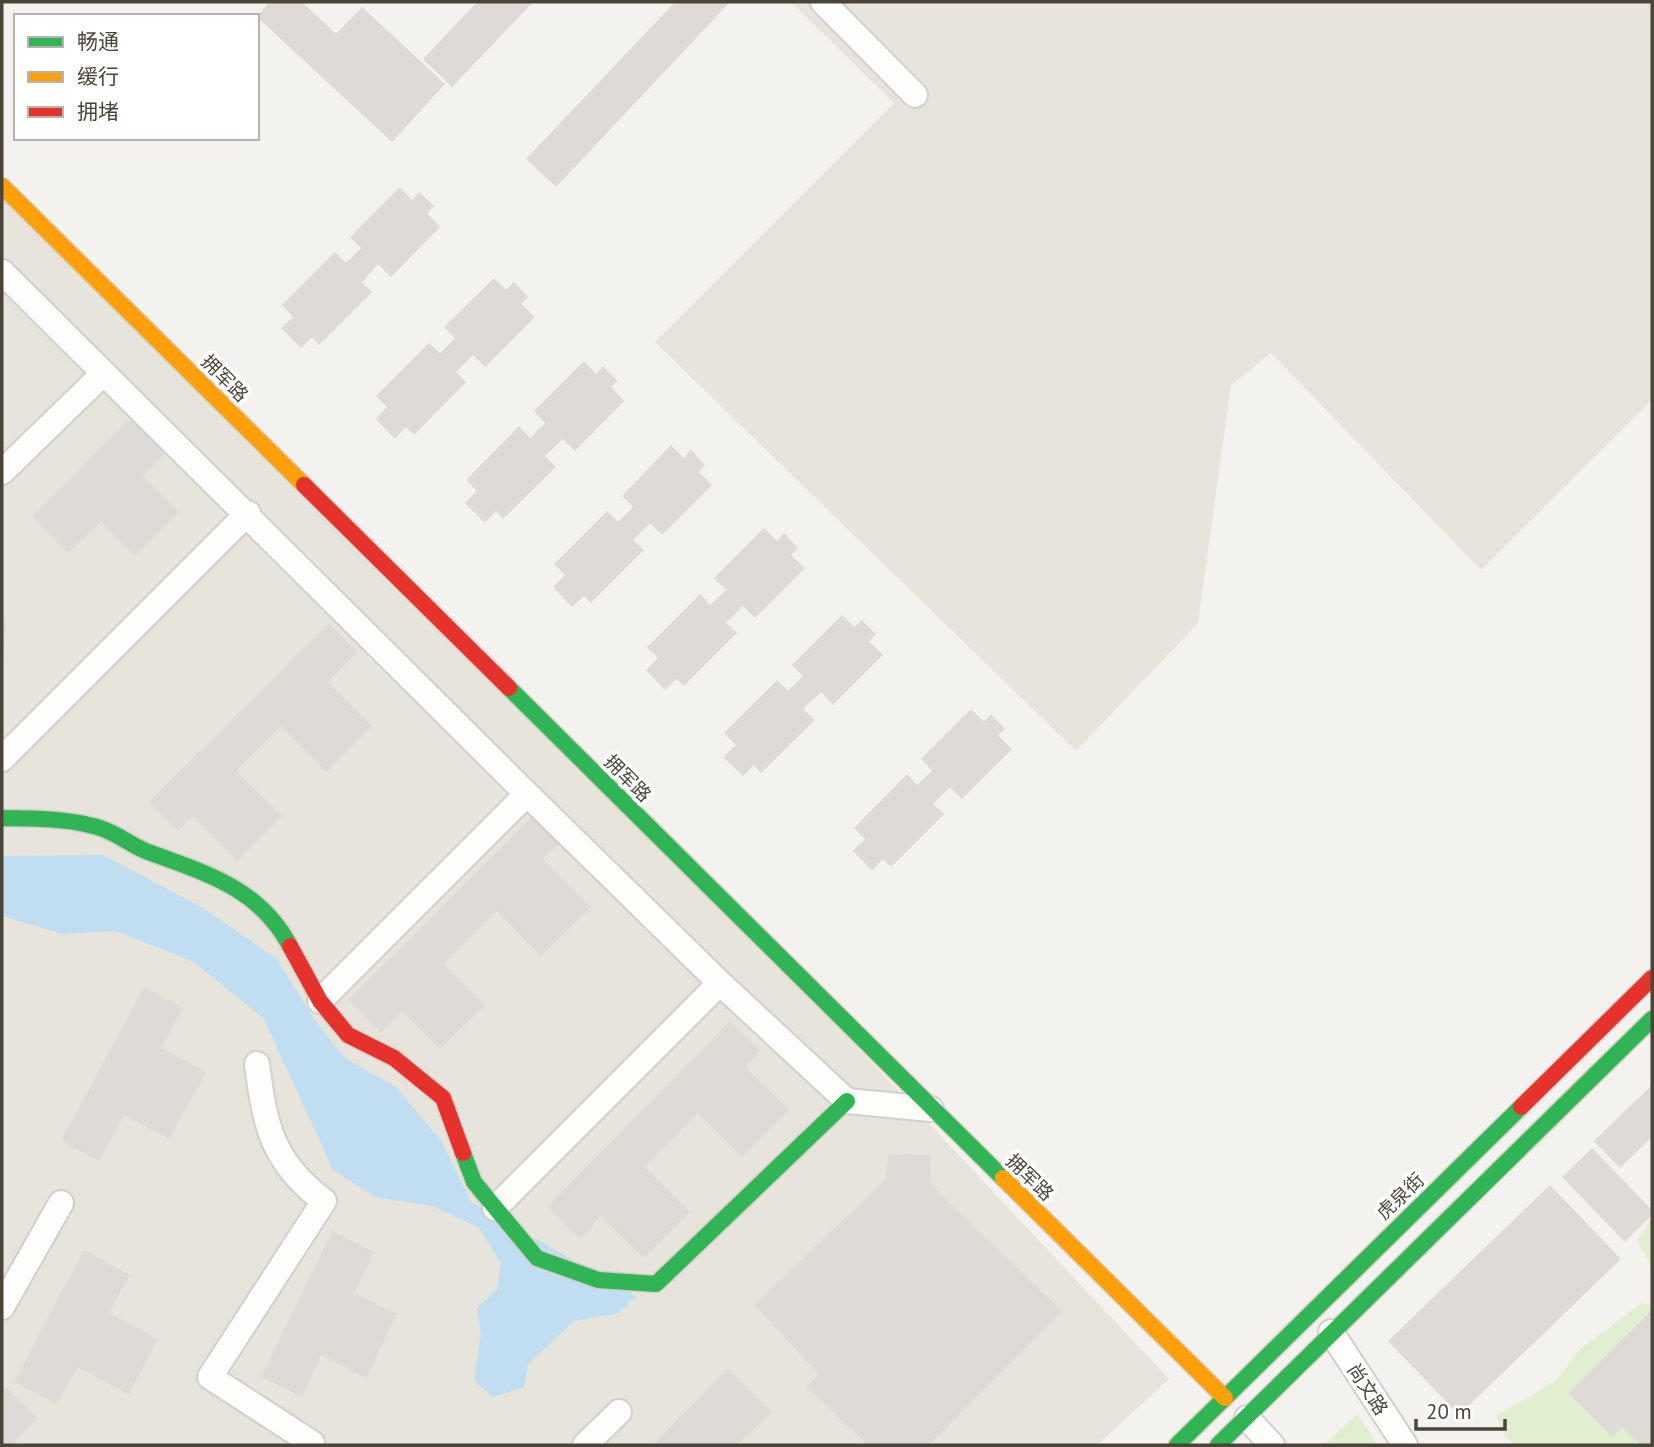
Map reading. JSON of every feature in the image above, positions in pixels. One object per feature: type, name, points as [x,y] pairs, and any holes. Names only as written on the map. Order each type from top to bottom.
[{"type":"street","points":[[823,2],[915,95]]},
{"type":"street","name":"拥军路","points":[[2,186],[1225,1398]]},
{"type":"street","points":[[2,272],[248,513],[527,794],[720,983],[847,1101],[931,1109]]},
{"type":"street","points":[[2,472],[104,373]]},
{"type":"street","points":[[2,759],[248,513]]},
{"type":"street","points":[[320,1001],[527,794]]},
{"type":"street","points":[[2,818],[51,819],[103,830],[147,852],[217,876],[256,902],[283,932],[320,1001],[348,1035],[394,1058],[443,1098],[474,1182],[537,1258],[598,1280],[656,1284],[847,1101]]},
{"type":"street","name":"虎泉街","points":[[1177,1445],[1652,978]]},
{"type":"street","points":[[495,1208],[720,983]]},
{"type":"street","points":[[1219,1445],[1652,1019]]},
{"type":"street","points":[[257,1064],[264,1119],[282,1158],[301,1184],[324,1201],[210,1377],[312,1443],[309,1445]]},
{"type":"street","points":[[2,1307],[61,1203]]},
{"type":"street","name":"尚文路","points":[[1331,1332],[1405,1445]]},
{"type":"street","points":[[585,1445],[619,1412]]},
{"type":"street","points":[[1247,1418],[1272,1445]]},
{"type":"shaded area","points":[[791,2],[1652,2],[1652,400],[1481,570],[1271,353],[1231,385],[1198,623],[1076,751],[655,342],[894,103]]},
{"type":"shaded area","points":[[2,177],[540,709],[1169,1379],[1097,1445],[2,1445]]},
{"type":"green space","points":[[1652,1217],[1652,1268],[1637,1241]]},
{"type":"green space","points":[[1642,1303],[1652,1305],[1652,1445],[1514,1445],[1505,1436],[1496,1416],[1555,1381],[1581,1348]]},
{"type":"green space","points":[[1357,1414],[1378,1445],[1324,1445]]},
{"type":"water","points":[[103,855],[203,908],[277,959],[314,1019],[345,1058],[397,1088],[442,1142],[471,1202],[636,1296],[619,1313],[574,1321],[528,1364],[524,1387],[493,1397],[474,1380],[481,1333],[477,1308],[497,1289],[501,1263],[479,1228],[433,1206],[376,1197],[333,1170],[264,1019],[194,962],[116,931],[62,934],[2,916],[2,856]]},
{"type":"building","points":[[269,2],[302,2],[336,34],[362,7],[445,84],[392,142],[259,19],[259,14]]},
{"type":"building","points":[[477,2],[533,2],[452,87],[423,59]]},
{"type":"building","points":[[675,2],[730,2],[556,187],[526,159]]},
{"type":"building","points":[[400,187],[412,200],[419,192],[434,206],[427,213],[440,227],[391,277],[378,264],[362,282],[372,292],[319,345],[312,337],[301,348],[281,328],[293,317],[282,305],[335,252],[346,263],[361,248],[350,237]]},
{"type":"building","points":[[494,278],[506,290],[514,282],[528,297],[521,304],[535,317],[485,367],[473,355],[456,372],[466,382],[414,435],[406,427],[395,439],[376,419],[387,407],[376,396],[429,343],[440,353],[455,338],[444,327]]},
{"type":"building","points":[[584,361],[596,374],[603,366],[618,381],[611,387],[624,401],[575,451],[563,439],[545,456],[556,467],[503,519],[496,511],[485,523],[465,503],[477,491],[466,480],[519,426],[530,438],[545,423],[534,411]]},
{"type":"building","points":[[131,418],[165,453],[143,476],[179,512],[135,556],[101,522],[68,553],[32,516]]},
{"type":"building","points":[[671,445],[684,458],[691,450],[705,465],[699,472],[712,485],[662,535],[650,523],[633,540],[644,550],[591,603],[584,596],[572,607],[553,587],[565,575],[554,564],[607,511],[618,522],[633,507],[622,496]]},
{"type":"building","points":[[764,528],[777,541],[784,533],[798,548],[791,555],[805,568],[755,618],[743,606],[726,623],[737,633],[684,686],[676,679],[665,690],[646,670],[658,658],[647,647],[700,594],[710,605],[726,590],[714,578]]},
{"type":"building","points":[[2,612],[6,621],[4,657],[2,657]]},
{"type":"building","points":[[842,615],[854,627],[862,620],[876,634],[869,641],[883,655],[833,705],[821,692],[803,709],[815,720],[761,773],[754,765],[743,776],[723,757],[736,745],[724,733],[777,680],[788,691],[803,676],[792,665]]},
{"type":"building","points":[[329,623],[357,652],[328,682],[372,726],[326,772],[281,726],[236,771],[282,816],[237,861],[192,816],[178,831],[149,802]]},
{"type":"building","points":[[971,709],[984,722],[991,714],[1005,729],[998,735],[1012,749],[962,799],[950,787],[933,804],[944,814],[891,867],[883,859],[872,871],[853,851],[865,839],[854,828],[907,774],[917,785],[932,771],[921,759]]},
{"type":"building","points":[[532,817],[559,843],[543,859],[591,907],[541,956],[497,911],[444,964],[485,1005],[440,1049],[402,1011],[381,1032],[348,1000]]},
{"type":"building","points":[[144,987],[183,1008],[161,1048],[206,1072],[169,1139],[124,1115],[99,1161],[61,1141]]},
{"type":"building","points":[[730,1021],[760,1051],[745,1067],[789,1110],[742,1157],[698,1113],[645,1167],[690,1212],[644,1258],[601,1216],[580,1239],[547,1207]]},
{"type":"building","points":[[1652,1085],[1652,1137],[1620,1168],[1594,1141]]},
{"type":"building","points":[[1592,1148],[1652,1210],[1652,1215],[1625,1242],[1562,1177]]},
{"type":"building","points":[[888,1154],[930,1155],[931,1185],[1062,1311],[929,1445],[868,1445],[807,1387],[819,1374],[754,1305],[886,1179]]},
{"type":"building","points":[[1550,1185],[1621,1259],[1459,1415],[1388,1341]]},
{"type":"building","points":[[332,1231],[374,1252],[354,1293],[397,1314],[366,1378],[321,1355],[302,1397],[261,1377]]},
{"type":"building","points":[[84,1250],[130,1275],[109,1313],[158,1339],[129,1394],[77,1367],[57,1404],[14,1382]]},
{"type":"building","points":[[1652,1310],[1652,1445],[1640,1445],[1622,1427],[1612,1437],[1568,1393]]},
{"type":"building","points":[[728,1368],[772,1412],[737,1445],[653,1445]]},
{"type":"building","points":[[2,1384],[38,1418],[12,1445],[2,1445]]},
{"type":"traffic: fast","points":[[509,688],[1003,1178]]},
{"type":"traffic: fast","points":[[2,818],[91,825],[145,851],[193,868],[248,897],[278,926],[290,946]]},
{"type":"traffic: fast","points":[[1218,1445],[1652,1019]]},
{"type":"traffic: fast","points":[[463,1153],[474,1182],[537,1258],[598,1280],[656,1284],[847,1101]]},
{"type":"traffic: fast","points":[[1177,1445],[1521,1107]]},
{"type":"traffic: slow","points":[[2,186],[304,485]]},
{"type":"traffic: slow","points":[[1003,1178],[1225,1398]]},
{"type":"traffic: jam","points":[[304,485],[509,688]]},
{"type":"traffic: jam","points":[[290,946],[320,1001],[348,1035],[394,1058],[443,1098],[463,1153]]},
{"type":"traffic: jam","points":[[1521,1107],[1652,978]]}]
